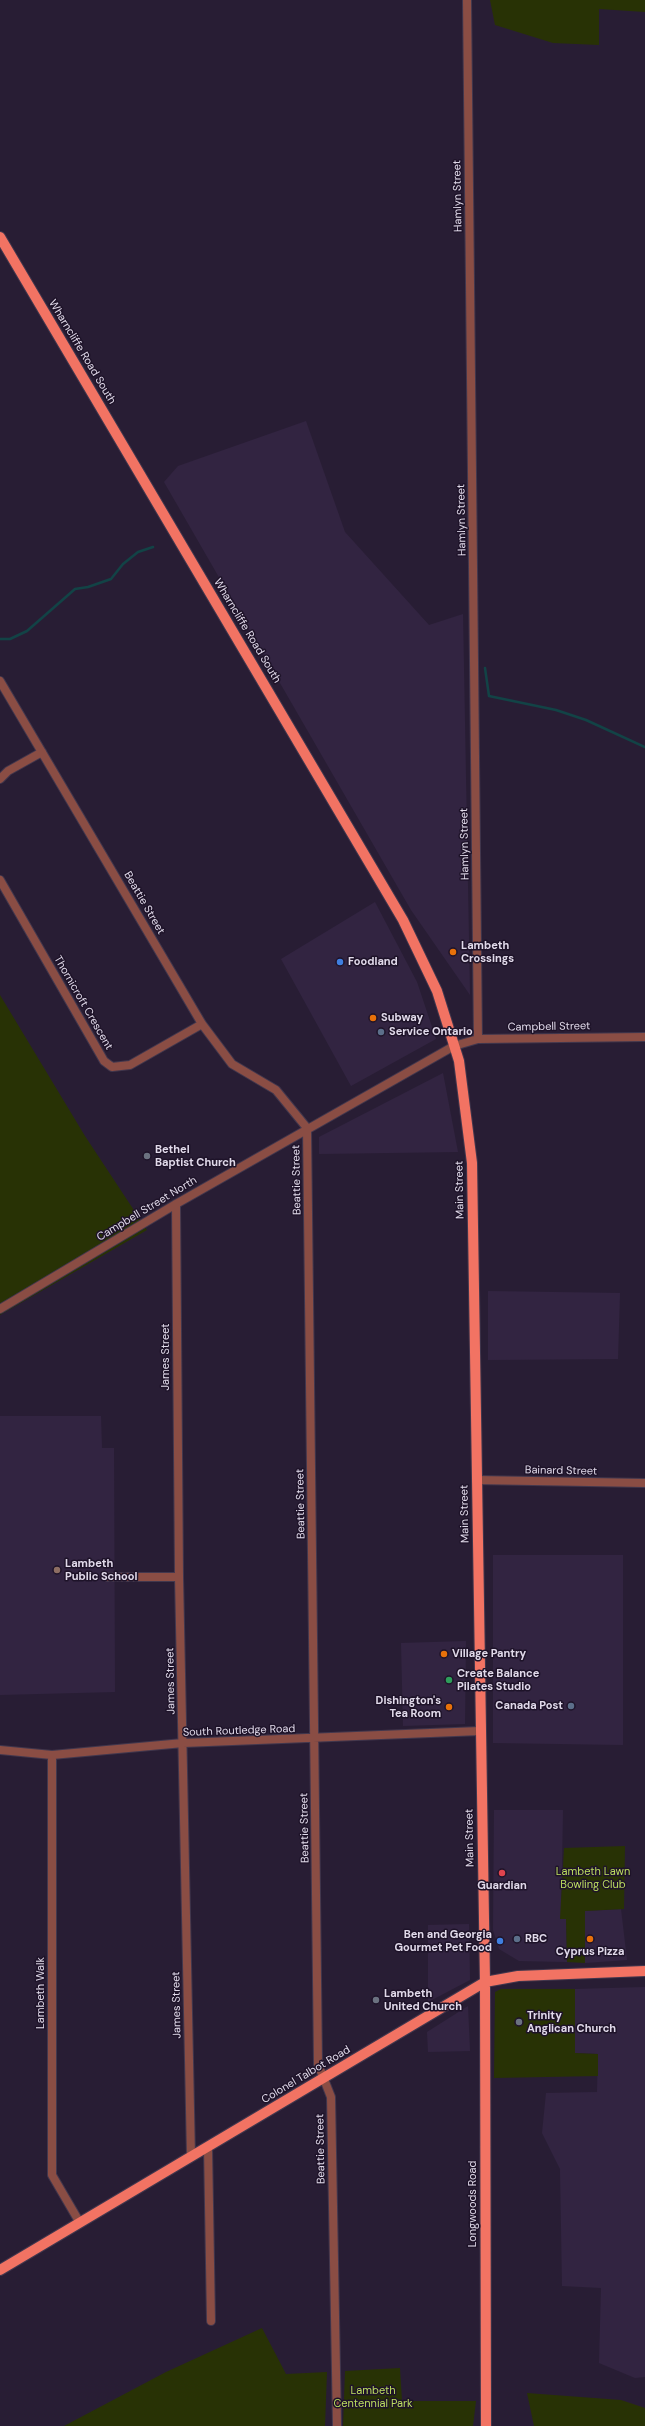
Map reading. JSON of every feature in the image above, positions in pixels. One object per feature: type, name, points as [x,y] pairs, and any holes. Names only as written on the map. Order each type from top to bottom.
[{"type":"main road","name":"Wharncliffe Road South","points":[[0,237],[403,920],[436,991],[454,1046]]},
{"type":"main road","name":"Main Street","points":[[454,1046],[460,1061],[472,1163],[485,1982]]},
{"type":"main road","name":"Colonel Talbot Road","points":[[0,2270],[485,1982],[518,1976],[645,1971]]},
{"type":"main road","name":"Longwoods Road","points":[[485,1982],[486,2426]]},
{"type":"street","name":"Hamlyn Street","points":[[468,0],[478,1039]]},
{"type":"street","name":"Beattie Street","points":[[0,681],[202,1024],[232,1064],[276,1090],[307,1128],[318,2064],[331,2097],[337,2426]]},
{"type":"street","points":[[0,779],[8,771],[42,752]]},
{"type":"street","name":"Thornicroft Crescent","points":[[0,880],[104,1061],[112,1067],[130,1064],[202,1024]]},
{"type":"street","name":"Campbell Street","points":[[454,1046],[478,1039],[645,1037]]},
{"type":"street","name":"Campbell Street North","points":[[0,1309],[307,1128],[454,1046]]},
{"type":"street","name":"James Street","points":[[176,1204],[179,1577],[191,2157]]},
{"type":"street","name":"Bainard Street","points":[[476,1480],[645,1483]]},
{"type":"street","points":[[107,1577],[179,1577]]},
{"type":"street","name":"South Routledge Road","points":[[0,1750],[52,1755],[183,1743],[315,1739],[480,1731]]},
{"type":"street","name":"Lambeth Walk","points":[[52,1755],[52,2175],[80,2223]]},
{"type":"street","points":[[208,2147],[211,2321]]},
{"type":"shaded area","points":[[306,421],[345,532],[429,625],[463,614],[470,995],[411,910],[164,482],[178,466]]},
{"type":"shaded area","points":[[375,902],[417,982],[436,1039],[351,1086],[281,959]]},
{"type":"shaded area","points":[[443,1073],[458,1152],[319,1154],[319,1137]]},
{"type":"shaded area","points":[[488,1291],[620,1293],[618,1359],[488,1360]]},
{"type":"shaded area","name":"Lambeth Public School","points":[[0,1416],[101,1416],[102,1448],[114,1448],[115,1692],[0,1695]]},
{"type":"shaded area","points":[[493,1555],[623,1555],[623,1745],[493,1743]]},
{"type":"shaded area","points":[[466,1641],[465,1724],[403,1726],[401,1643]]},
{"type":"shaded area","points":[[494,1810],[563,1810],[561,1919],[566,1919],[567,1962],[519,1961],[499,1949],[493,1930]]},
{"type":"shaded area","points":[[621,1909],[627,1960],[585,1963],[585,1911]]},
{"type":"shaded area","points":[[469,1924],[470,1980],[428,2002],[428,1925]]},
{"type":"shaded area","points":[[645,1987],[645,2377],[635,2378],[599,2363],[601,2288],[562,2286],[560,2169],[542,2133],[546,2093],[597,2092],[598,2054],[575,2053],[575,1989]]},
{"type":"shaded area","points":[[468,2006],[470,2051],[428,2052],[427,2032]]},
{"type":"green space","points":[[490,0],[645,0],[645,12],[599,9],[599,45],[553,43],[495,25]]},
{"type":"green space","points":[[0,995],[85,1136],[147,1230],[0,1315]]},
{"type":"green space","name":"Lambeth Lawn Bowling Club","points":[[625,1846],[624,1909],[585,1911],[585,1963],[567,1962],[566,1919],[560,1919],[564,1848]]},
{"type":"green space","points":[[501,1989],[575,1989],[575,2053],[598,2054],[598,2076],[494,2078],[495,1992]]},
{"type":"green space","points":[[262,2328],[286,2374],[327,2372],[325,2426],[64,2426],[166,2372]]},
{"type":"green space","name":"Lambeth Centennial Park","points":[[400,2368],[402,2401],[476,2401],[473,2426],[343,2426],[345,2371]]},
{"type":"green space","points":[[527,2393],[621,2400],[645,2408],[645,2426],[534,2426]]},
{"type":"waterway","points":[[0,639],[10,639],[27,631],[75,589],[88,587],[111,579],[123,564],[138,552],[153,547]]},
{"type":"waterway","points":[[485,668],[489,696],[556,710],[586,720],[645,747]]},
{"type":"place","name":"Lambeth Crossings","points":[[453,952]]},
{"type":"place","name":"Foodland","points":[[340,962]]},
{"type":"place","name":"Subway","points":[[373,1018]]},
{"type":"place","name":"Service Ontario","points":[[381,1032]]},
{"type":"place","name":"Bethel Baptist Church","points":[[147,1156]]},
{"type":"place","name":"Lambeth Public School","points":[[57,1570]]},
{"type":"place","name":"Village Pantry","points":[[444,1654]]},
{"type":"place","name":"Create Balance Pilates Studio","points":[[449,1680]]},
{"type":"place","name":"Canada Post","points":[[571,1706]]},
{"type":"place","name":"Dishington's Tea Room","points":[[449,1707]]},
{"type":"place","name":"Guardian","points":[[502,1873]]},
{"type":"place","name":"RBC","points":[[517,1939]]},
{"type":"place","name":"Cyprus Pizza","points":[[590,1939]]},
{"type":"place","name":"Ben and Georgia Gourmet Pet Food","points":[[500,1941]]},
{"type":"place","name":"Lambeth United Church","points":[[376,2000]]},
{"type":"place","name":"Trinity Anglican Church","points":[[519,2022]]}]
